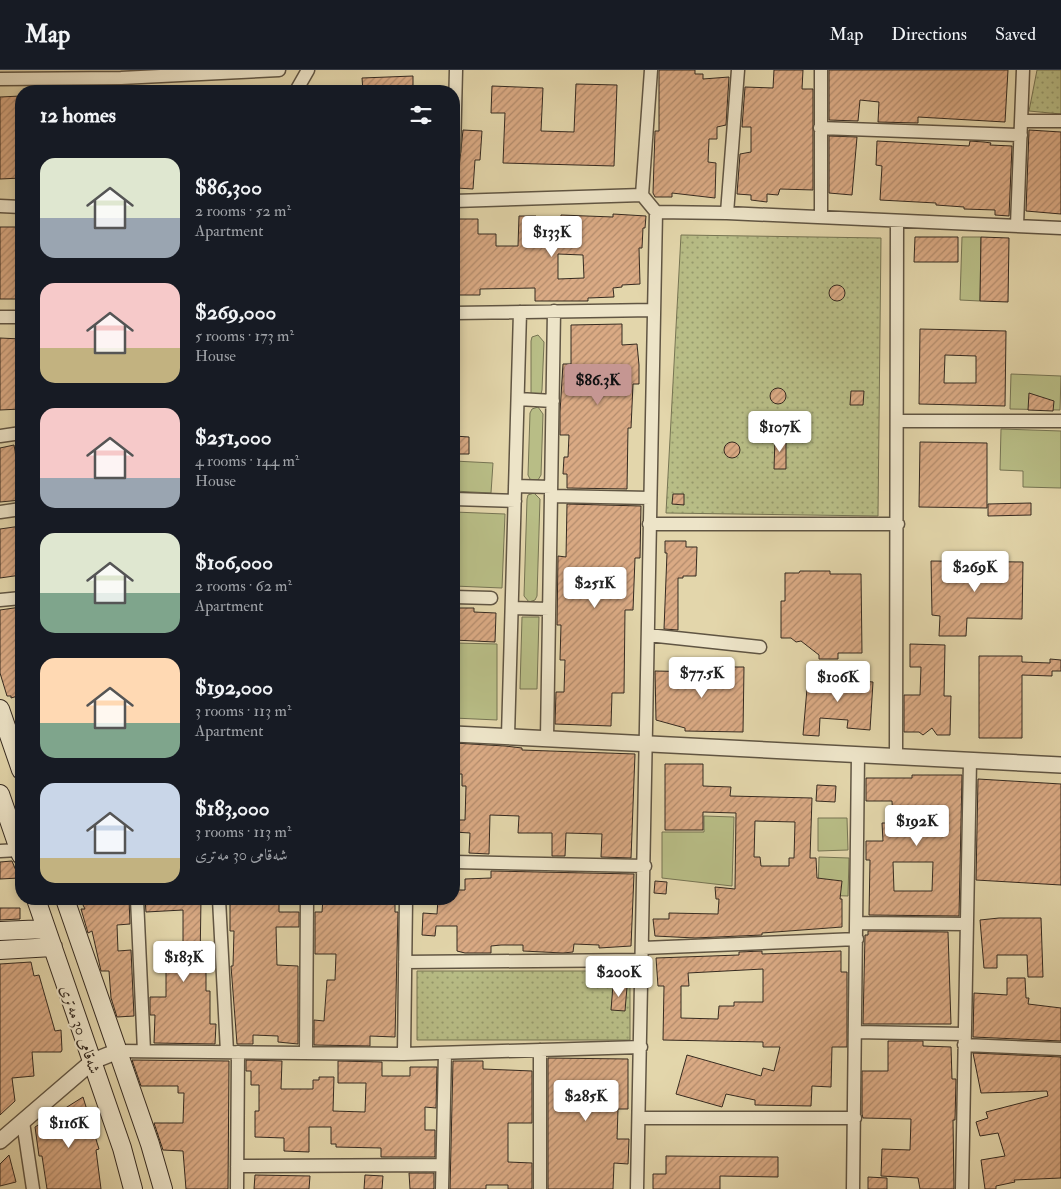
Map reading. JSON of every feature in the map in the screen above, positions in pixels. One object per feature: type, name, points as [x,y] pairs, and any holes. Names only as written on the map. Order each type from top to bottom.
[{"type":"main road","points":[[0,709],[15,736]]},
{"type":"main road","points":[[0,794],[15,838]]},
{"type":"main road","name":"شەقامی 30 مەتری","points":[[38,905],[93,1061],[122,1148],[133,1189]]},
{"type":"main road","name":"شەقامی 30 مەتری","points":[[67,905],[150,1144],[162,1189]]},
{"type":"main road","points":[[0,931],[46,929]]},
{"type":"main road","points":[[0,950],[53,947]]},
{"type":"street","points":[[0,79],[279,70]]},
{"type":"street","points":[[299,85],[308,70]]},
{"type":"street","points":[[456,70],[456,85]]},
{"type":"street","points":[[637,1189],[645,866],[649,524],[656,212],[642,195],[651,70]]},
{"type":"street","points":[[727,213],[738,70]]},
{"type":"street","points":[[821,70],[821,217]]},
{"type":"street","points":[[1017,225],[1022,135],[1023,70]]},
{"type":"street","points":[[1022,121],[1061,121]]},
{"type":"street","points":[[820,128],[1022,135]]},
{"type":"street","points":[[460,202],[642,195]]},
{"type":"street","points":[[0,206],[15,207]]},
{"type":"street","points":[[656,212],[727,213],[1061,228]]},
{"type":"street","points":[[896,756],[898,524],[897,221]]},
{"type":"street","points":[[460,313],[654,310]]},
{"type":"street","points":[[508,736],[520,312]]},
{"type":"street","points":[[546,738],[554,312]]},
{"type":"street","points":[[0,317],[15,317]]},
{"type":"street","points":[[518,399],[552,401]]},
{"type":"street","points":[[897,421],[1061,421]]},
{"type":"street","points":[[0,436],[15,434]]},
{"type":"street","points":[[515,486],[551,492],[650,498]]},
{"type":"street","points":[[460,500],[515,501]]},
{"type":"street","points":[[0,512],[15,510]]},
{"type":"street","points":[[649,524],[898,524]]},
{"type":"street","points":[[460,597],[491,598]]},
{"type":"street","points":[[0,600],[15,599]]},
{"type":"street","points":[[512,608],[549,610]]},
{"type":"street","points":[[648,635],[760,647]]},
{"type":"street","points":[[460,734],[1061,765]]},
{"type":"street","points":[[853,1189],[858,754]]},
{"type":"street","points":[[962,1189],[970,760]]},
{"type":"street","points":[[0,851],[15,852]]},
{"type":"street","points":[[460,862],[645,866]]},
{"type":"street","points":[[137,905],[144,1052]]},
{"type":"street","points":[[220,905],[232,1052],[237,1189]]},
{"type":"street","points":[[306,1053],[307,905]]},
{"type":"street","points":[[404,1054],[406,905]]},
{"type":"street","points":[[857,923],[966,924]]},
{"type":"street","points":[[405,962],[643,954],[857,939]]},
{"type":"street","points":[[856,1032],[964,1039],[1061,1049]]},
{"type":"street","points":[[0,1141],[93,1061],[118,1051],[404,1054],[641,1047]]},
{"type":"street","points":[[540,1050],[540,1189]]},
{"type":"street","points":[[442,1189],[445,1053]]},
{"type":"street","points":[[640,1118],[855,1118]]},
{"type":"street","points":[[23,1122],[33,1189]]},
{"type":"street","points":[[237,1166],[442,1165]]},
{"type":"green space","points":[[1037,70],[1061,70],[1061,114],[1029,111]]},
{"type":"green space","points":[[681,235],[881,238],[878,516],[666,513]]},
{"type":"green space","points":[[962,237],[981,237],[980,301],[960,300]]},
{"type":"green space","points":[[538,335],[544,342],[542,390],[541,394],[531,394],[531,341],[532,337]]},
{"type":"green space","points":[[1011,374],[1061,376],[1060,410],[1010,409]]},
{"type":"green space","points":[[538,407],[543,414],[541,475],[538,480],[531,481],[528,475],[530,413],[532,409]]},
{"type":"green space","points":[[1001,429],[1061,431],[1061,488],[1023,487],[1023,471],[1000,470]]},
{"type":"green space","points":[[460,461],[493,463],[491,493],[460,491]]},
{"type":"green space","points":[[534,493],[540,499],[537,596],[535,600],[529,602],[524,596],[527,499],[528,495]]},
{"type":"green space","points":[[460,512],[505,514],[502,588],[460,586]]},
{"type":"green space","points":[[522,617],[539,617],[537,689],[520,689]]},
{"type":"green space","points":[[460,643],[497,644],[497,720],[460,718]]},
{"type":"green space","points":[[704,816],[734,817],[732,886],[662,878],[662,832],[704,832]]},
{"type":"green space","points":[[818,818],[847,818],[848,850],[818,851]]},
{"type":"green space","points":[[819,857],[849,858],[848,896],[818,895]]},
{"type":"green space","points":[[417,971],[630,971],[630,1040],[417,1040]]},
{"type":"building","points":[[659,70],[695,70],[695,74],[703,74],[703,79],[729,77],[726,125],[717,127],[717,139],[709,139],[708,162],[716,163],[715,198],[672,193],[672,197],[655,197],[653,193],[655,131],[659,131]]},
{"type":"building","points":[[774,70],[803,70],[802,89],[813,89],[813,190],[780,189],[778,195],[767,194],[767,202],[751,200],[751,195],[737,194],[740,154],[751,152],[751,127],[742,127],[745,87],[773,88]]},
{"type":"building","points":[[829,70],[1008,70],[1005,122],[918,117],[918,123],[878,122],[879,102],[860,100],[858,121],[829,120]]},
{"type":"building","points":[[413,76],[413,85],[363,85],[362,78]]},
{"type":"building","points":[[576,84],[617,85],[614,166],[503,163],[505,113],[491,113],[492,86],[543,88],[541,131],[574,132]]},
{"type":"building","points":[[15,96],[15,178],[0,179],[0,97]]},
{"type":"building","points":[[463,130],[482,131],[480,160],[475,160],[473,189],[460,188],[460,159]]},
{"type":"building","points":[[1029,130],[1061,132],[1061,214],[1026,211]]},
{"type":"building","points":[[829,136],[857,137],[852,195],[829,193]]},
{"type":"building","points":[[877,141],[969,146],[970,141],[991,143],[990,145],[1012,146],[1009,216],[995,215],[995,210],[964,209],[964,207],[936,205],[936,203],[880,200],[882,166],[876,165]]},
{"type":"building","points":[[613,214],[646,216],[642,248],[639,248],[640,284],[622,285],[622,287],[613,288],[614,297],[588,298],[588,301],[535,301],[535,288],[480,289],[480,295],[460,295],[460,219],[478,219],[478,234],[496,234],[496,246],[518,246],[519,216],[536,216],[535,230],[560,231],[561,215],[613,217]],"holes":[[[558,254],[583,255],[584,278],[558,279]]]},
{"type":"building","points":[[0,227],[15,227],[15,299],[0,299]]},
{"type":"building","points":[[915,237],[958,237],[958,262],[914,262]]},
{"type":"building","points":[[981,237],[1009,238],[1008,302],[980,301]]},
{"type":"building","points":[[837,285],[845,293],[837,301],[829,293]]},
{"type":"building","points":[[622,324],[622,345],[637,344],[639,365],[639,384],[633,384],[631,428],[628,428],[627,489],[567,488],[567,474],[563,474],[564,457],[568,457],[569,435],[560,435],[560,412],[563,364],[571,364],[571,325]]},
{"type":"building","points":[[920,329],[1006,331],[1005,406],[919,404]],"holes":[[[945,355],[976,356],[976,383],[944,383]]]},
{"type":"building","points":[[0,338],[15,339],[15,409],[0,410]]},
{"type":"building","points":[[778,388],[784,390],[786,396],[784,402],[778,404],[772,402],[770,396],[772,390]]},
{"type":"building","points":[[851,391],[864,391],[863,405],[850,405]]},
{"type":"building","points":[[1029,393],[1054,401],[1053,411],[1028,410]]},
{"type":"building","points":[[460,436],[469,437],[469,454],[460,454]]},
{"type":"building","points":[[775,437],[786,437],[786,469],[774,469]]},
{"type":"building","points":[[732,442],[740,450],[732,458],[724,450]]},
{"type":"building","points":[[920,442],[987,443],[987,508],[919,507]]},
{"type":"building","points":[[14,445],[15,501],[0,502],[0,448]]},
{"type":"building","points":[[673,494],[684,494],[684,505],[672,504]]},
{"type":"building","points":[[1031,503],[1031,515],[988,516],[988,504]]},
{"type":"building","points":[[567,504],[641,506],[640,558],[635,558],[633,610],[625,610],[624,693],[612,693],[611,726],[555,724],[556,692],[564,692],[565,660],[560,660],[561,625],[557,625],[558,556],[566,557]]},
{"type":"building","points":[[15,527],[15,576],[0,578],[0,529]]},
{"type":"building","points":[[665,541],[686,541],[686,547],[697,547],[696,576],[678,578],[678,630],[664,629],[667,553],[665,553]]},
{"type":"building","points":[[931,561],[1023,562],[1022,619],[967,618],[966,636],[939,636],[940,616],[932,615]]},
{"type":"building","points":[[800,571],[830,571],[830,574],[861,574],[862,653],[838,653],[838,659],[819,659],[819,655],[801,641],[796,642],[791,638],[781,638],[781,601],[785,601],[785,573],[799,573]]},
{"type":"building","points":[[15,608],[15,697],[11,698],[11,696],[7,696],[0,673],[0,610]]},
{"type":"building","points":[[460,608],[474,608],[474,612],[496,613],[495,642],[460,640]]},
{"type":"building","points":[[910,644],[945,645],[944,696],[951,696],[950,735],[937,735],[932,728],[923,735],[919,732],[904,732],[904,695],[920,695],[921,667],[910,667]]},
{"type":"building","points":[[979,656],[1022,656],[1022,662],[1050,663],[1050,659],[1061,660],[1061,671],[1052,671],[1052,676],[1022,675],[1022,738],[979,738]]},
{"type":"building","points":[[705,662],[727,663],[727,667],[744,667],[743,732],[685,731],[685,728],[656,720],[655,671],[704,672]]},
{"type":"building","points":[[808,677],[873,682],[870,730],[847,728],[848,720],[820,718],[819,736],[803,735]]},
{"type":"building","points":[[460,743],[505,746],[522,748],[522,750],[635,754],[631,858],[601,857],[602,834],[566,833],[565,856],[552,856],[552,833],[518,833],[519,816],[490,815],[489,854],[469,853],[470,833],[460,832],[460,820],[465,820],[466,786],[462,786],[462,774],[460,774]]},
{"type":"building","points":[[665,764],[703,764],[703,786],[731,787],[730,796],[812,798],[810,858],[816,858],[817,878],[842,881],[840,899],[842,899],[842,927],[762,933],[762,935],[695,938],[655,936],[653,919],[669,919],[669,913],[718,914],[719,899],[716,899],[715,887],[735,889],[736,813],[703,812],[703,830],[665,830]],"holes":[[[755,821],[795,822],[794,858],[789,858],[789,866],[761,866],[760,857],[754,857]]]},
{"type":"building","points":[[912,775],[962,775],[959,916],[869,915],[870,860],[866,860],[866,841],[883,841],[882,823],[893,823],[892,801],[866,801],[866,778],[912,778]],"holes":[[[893,862],[933,862],[932,891],[894,891]]]},
{"type":"building","points":[[978,779],[1061,784],[1061,885],[976,880]]},
{"type":"building","points":[[817,785],[836,786],[835,802],[816,801]]},
{"type":"building","points":[[12,861],[15,868],[15,878],[0,879],[0,862]]},
{"type":"building","points":[[491,871],[634,874],[631,946],[599,948],[599,945],[574,944],[573,952],[563,953],[523,951],[523,945],[501,945],[491,946],[491,953],[465,953],[457,951],[457,926],[436,926],[435,936],[422,935],[423,913],[437,914],[438,905],[460,905],[460,890],[465,890],[465,879],[491,878]]},
{"type":"building","points":[[655,881],[667,882],[666,894],[654,893]]},
{"type":"building","points":[[83,905],[129,905],[130,924],[117,925],[118,951],[131,950],[134,1016],[117,1017],[111,998],[109,971],[101,971],[92,931],[88,933],[81,909],[85,909]]},
{"type":"building","points":[[145,905],[201,905],[200,964],[206,964],[206,991],[210,991],[210,1024],[216,1024],[215,1044],[154,1043],[155,1015],[150,1015],[150,997],[166,997],[166,964],[172,964],[172,943],[183,943],[183,910],[146,912]]},
{"type":"building","points":[[230,905],[279,905],[279,912],[299,912],[299,927],[276,927],[277,965],[298,966],[298,1044],[278,1042],[278,1036],[253,1035],[253,1044],[237,1044],[231,966],[233,966],[234,931],[230,931]]},
{"type":"building","points":[[323,905],[395,905],[395,912],[398,912],[395,1037],[370,1036],[370,1046],[314,1045],[314,1020],[324,1021],[327,980],[335,980],[336,954],[315,954],[315,912],[322,912]]},
{"type":"building","points":[[0,908],[20,908],[20,919],[0,920]]},
{"type":"building","points":[[1041,918],[1043,977],[1028,977],[1027,955],[997,955],[997,968],[984,968],[980,920]]},
{"type":"building","points":[[868,931],[948,932],[951,1024],[863,1024],[865,935],[868,935]]},
{"type":"building","points":[[762,951],[762,954],[841,951],[841,972],[847,972],[847,1047],[832,1047],[831,1087],[812,1086],[811,1106],[755,1105],[755,1100],[726,1094],[722,1107],[676,1094],[687,1055],[761,1076],[763,1068],[774,1071],[780,1047],[763,1047],[763,1042],[663,1040],[664,986],[658,986],[656,958],[739,955],[739,952]],"holes":[[[763,969],[763,1002],[734,1002],[734,1006],[719,1006],[718,1019],[681,1018],[681,986],[689,986],[688,973]]]},
{"type":"building","points":[[31,962],[34,976],[39,975],[55,1031],[61,1030],[62,1050],[61,1052],[32,1052],[34,1076],[12,1078],[15,1101],[0,1115],[0,964]]},
{"type":"building","points":[[1007,978],[1025,978],[1026,998],[1029,998],[1028,1004],[1061,1008],[1061,1041],[973,1037],[974,993],[1007,995]]},
{"type":"building","points":[[613,985],[627,987],[625,1011],[611,1010]]},
{"type":"building","points":[[888,1041],[923,1041],[923,1046],[951,1047],[952,1079],[956,1079],[955,1120],[953,1120],[954,1189],[920,1189],[918,1178],[881,1176],[882,1149],[910,1150],[911,1119],[863,1118],[862,1114],[862,1071],[888,1071]]},
{"type":"building","points":[[973,1053],[1061,1057],[1061,1178],[1014,1180],[1015,1182],[996,1186],[996,1189],[985,1189],[981,1160],[1005,1156],[998,1133],[980,1136],[976,1122],[988,1118],[986,1112],[1048,1096],[1047,1091],[981,1093]]},
{"type":"building","points":[[548,1058],[628,1059],[628,1109],[618,1109],[617,1139],[629,1139],[628,1164],[614,1163],[613,1189],[548,1189]]},
{"type":"building","points":[[132,1060],[229,1061],[228,1189],[186,1189],[183,1151],[163,1150],[154,1123],[183,1123],[184,1093],[178,1093],[178,1086],[141,1086]]},
{"type":"building","points":[[246,1060],[282,1061],[281,1089],[313,1089],[313,1080],[319,1080],[319,1077],[334,1077],[333,1111],[365,1112],[366,1083],[338,1083],[338,1061],[382,1062],[382,1076],[410,1076],[410,1067],[437,1067],[436,1108],[425,1107],[425,1130],[435,1130],[435,1157],[381,1157],[381,1148],[336,1147],[336,1144],[331,1144],[331,1127],[309,1127],[309,1152],[284,1151],[284,1138],[255,1137],[255,1111],[259,1111],[259,1085],[251,1085],[251,1071],[246,1071]]},
{"type":"building","points":[[453,1061],[483,1061],[483,1069],[532,1071],[532,1123],[508,1123],[508,1162],[532,1163],[532,1189],[508,1189],[508,1185],[486,1185],[486,1189],[450,1189]]},
{"type":"building","points":[[83,1097],[99,1149],[96,1150],[101,1189],[47,1189],[42,1156],[39,1156],[35,1127]]},
{"type":"building","points":[[9,1155],[16,1182],[0,1186],[0,1164]]},
{"type":"building","points":[[666,1156],[778,1157],[778,1177],[720,1176],[720,1189],[653,1189],[653,1174],[666,1174]]},
{"type":"building","points":[[409,1173],[434,1173],[434,1189],[410,1189]]},
{"type":"building","points":[[255,1175],[310,1176],[309,1189],[254,1189]]},
{"type":"building","points":[[365,1175],[383,1176],[382,1189],[364,1189]]},
{"type":"building","points":[[868,1177],[887,1178],[887,1189],[868,1189]]}]
